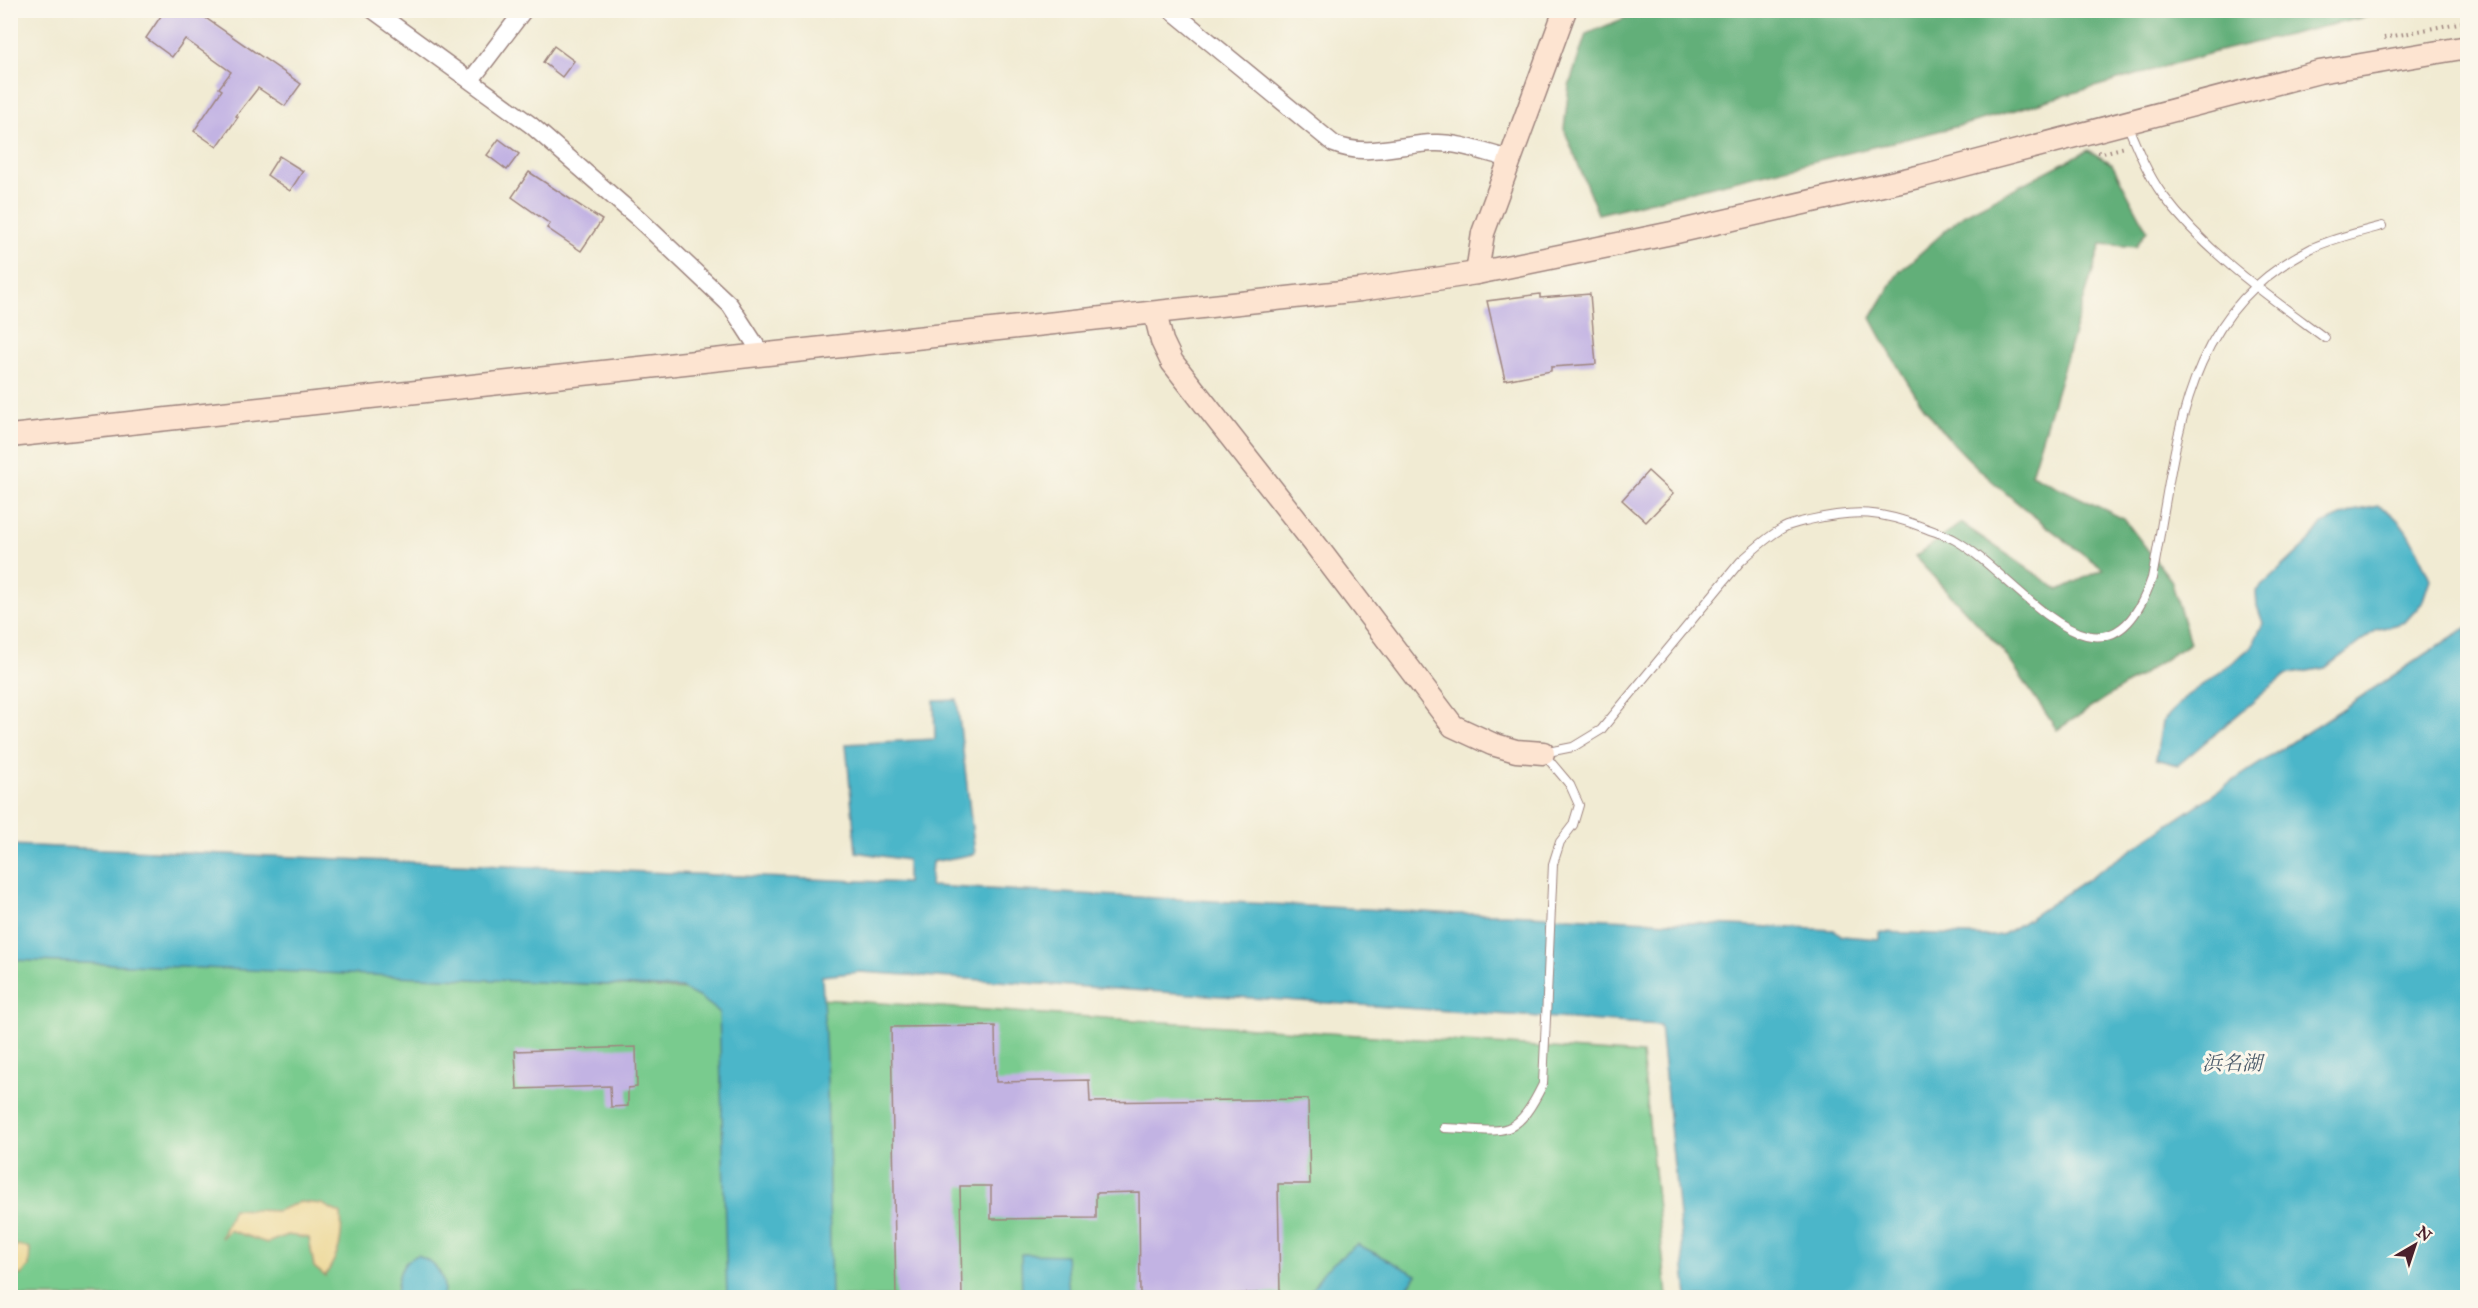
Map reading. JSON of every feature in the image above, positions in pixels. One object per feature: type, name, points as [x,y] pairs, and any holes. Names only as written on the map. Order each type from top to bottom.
[{"type":"street","points":[[374,10],[471,80],[549,141],[639,219],[730,304],[763,356]]},
{"type":"street","points":[[471,80],[524,10]]},
{"type":"street","points":[[1171,10],[1334,144],[1348,150],[1365,152],[1436,142],[1510,159]]},
{"type":"street","points":[[1477,273],[1483,233],[1565,10]]},
{"type":"street","points":[[10,436],[1155,313],[1360,290],[1477,273],[1672,233],[1922,176],[2319,72],[2468,47]]},
{"type":"street","points":[[1155,313],[1162,341],[1172,362],[1315,544],[1453,726],[1492,744],[1516,751],[1543,753]]},
{"type":"lane","points":[[2126,122],[2141,158],[2162,193],[2185,221],[2257,287],[2325,338]]},
{"type":"lane","points":[[1444,1128],[1506,1130],[1521,1121],[1531,1108],[1543,1084],[1553,864],[1560,842],[1573,825],[1579,805],[1570,785],[1543,753],[1573,747],[1601,730],[1740,562],[1760,544],[1785,527],[1835,514],[1862,512],[1879,514],[1904,520],[1956,540],[2049,617],[2071,630],[2091,636],[2107,636],[2116,632],[2134,617],[2152,578],[2177,434],[2193,379],[2226,320],[2237,305],[2279,267],[2314,248],[2382,226]]},
{"type":"path","points":[[2377,40],[2468,21]]},
{"type":"green space","points":[[1682,10],[2391,11],[2215,52],[1967,124],[1598,214],[1564,129],[1569,86],[1586,34],[1625,18]]},
{"type":"green space","points":[[2088,150],[2112,164],[2147,230],[2136,247],[2101,244],[2031,474],[2124,519],[2171,580],[2190,643],[2057,730],[2004,652],[1915,557],[1961,523],[2059,590],[2103,569],[2007,494],[1953,443],[1918,399],[1871,318],[1898,273],[1963,215]]},
{"type":"green space","points":[[10,953],[627,986],[1642,1054],[1667,1297],[11,1297]]},
{"type":"sand","points":[[300,1202],[322,1204],[341,1214],[339,1247],[325,1276],[314,1267],[309,1238],[287,1235],[267,1243],[229,1230],[221,1238],[233,1209],[277,1211]]},
{"type":"sand","points":[[17,1245],[30,1248],[29,1267],[21,1275],[11,1275],[11,1255]]},
{"type":"water","points":[[2379,506],[2389,512],[2404,528],[2430,579],[2422,603],[2405,622],[2376,630],[2325,668],[2285,675],[2178,765],[2156,759],[2162,722],[2185,697],[2252,646],[2263,623],[2257,606],[2256,591],[2309,542],[2322,524],[2353,511]]},
{"type":"water","name":"浜名湖","points":[[2467,627],[2467,1297],[1687,1297],[1660,1025],[860,972],[822,976],[827,1080],[831,1297],[727,1297],[719,1012],[702,999],[681,988],[11,960],[11,845],[907,883],[907,860],[856,852],[846,744],[935,739],[934,701],[957,700],[975,854],[932,862],[930,886],[1459,914],[1506,914],[1835,930],[1842,936],[1879,939],[1879,932],[1994,936],[2004,934],[2019,925]]},
{"type":"water","points":[[1357,1244],[1417,1275],[1400,1297],[1307,1297],[1324,1271]]},
{"type":"water","points":[[1021,1254],[1066,1255],[1069,1297],[1022,1297]]},
{"type":"water","points":[[418,1255],[439,1271],[444,1289],[443,1297],[396,1297],[398,1278],[403,1266]]},
{"type":"building","points":[[165,10],[194,10],[301,84],[285,106],[258,88],[236,116],[238,117],[217,147],[194,131],[222,90],[219,88],[231,72],[185,39],[172,57],[146,38]]},
{"type":"building","points":[[554,46],[574,61],[562,77],[543,62]]},
{"type":"building","points":[[499,139],[519,154],[507,170],[487,155]]},
{"type":"building","points":[[279,156],[303,171],[290,191],[267,175]]},
{"type":"building","points":[[529,172],[602,220],[581,251],[547,228],[550,224],[512,197]]},
{"type":"building","points":[[1540,294],[1540,298],[1590,294],[1596,364],[1551,367],[1551,371],[1505,380],[1487,301]]},
{"type":"building","points":[[1648,471],[1673,494],[1646,522],[1622,500]]},
{"type":"building","points":[[995,1026],[996,1082],[1089,1080],[1090,1102],[1308,1099],[1310,1184],[1278,1184],[1280,1293],[1140,1295],[1139,1192],[1096,1193],[1096,1218],[991,1219],[991,1186],[960,1186],[962,1298],[896,1298],[891,1027]]},
{"type":"building","points":[[636,1047],[637,1087],[628,1088],[628,1106],[611,1107],[610,1086],[517,1089],[515,1051]]}]
